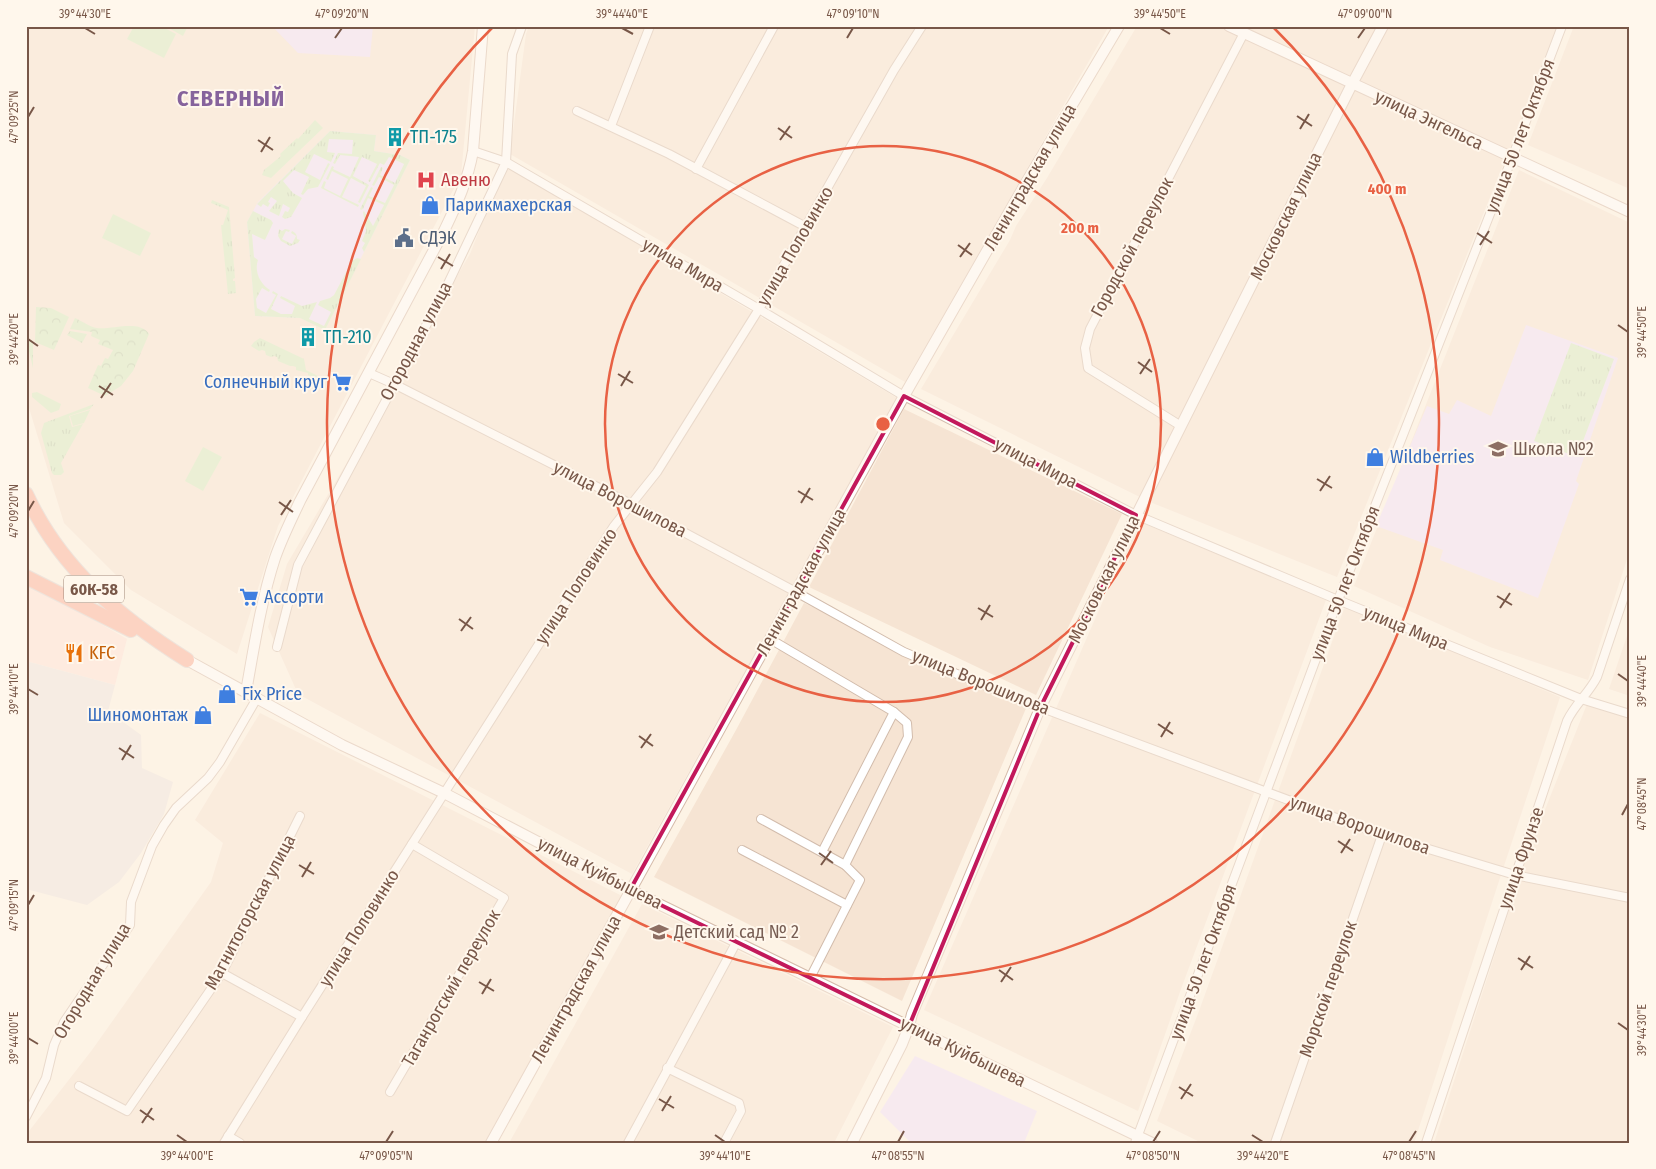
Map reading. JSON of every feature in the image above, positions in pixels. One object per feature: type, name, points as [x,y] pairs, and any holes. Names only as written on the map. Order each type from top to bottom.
[{"type":"highway","name":"60К-58","points":[[26,494],[44,528],[81,578],[150,637],[187,660]]},
{"type":"highway","points":[[26,577],[187,660]]},
{"type":"street","points":[[246,692],[256,633],[275,558],[300,502],[460,196],[469,171],[473,151],[483,26]]},
{"type":"street","name":"Огородная улица","points":[[277,647],[298,565],[445,290],[506,162],[512,54],[522,26]]},
{"type":"street","points":[[611,126],[650,26]]},
{"type":"street","points":[[696,169],[774,26]]},
{"type":"street","name":"улица Половинко","points":[[226,1139],[302,1016],[614,526],[657,472],[759,309],[894,70],[922,26]]},
{"type":"street","name":"Ленинградская улица","points":[[491,1143],[904,396],[1024,186],[1119,26]]},
{"type":"street","name":"улица Энгельса","points":[[1230,26],[1630,212]]},
{"type":"street","name":"Московская улица","points":[[852,1143],[902,1044],[915,1004],[1041,706],[1352,84],[1383,26]]},
{"type":"street","name":"улица 50 лет Октября","points":[[1136,1139],[1338,600],[1562,26]]},
{"type":"street","name":"Городской переулок","points":[[1181,426],[1088,368],[1085,348],[1090,329],[1244,33]]},
{"type":"street","points":[[577,111],[696,169],[806,227]]},
{"type":"street","name":"улица Мира","points":[[473,151],[506,162],[759,309],[904,396],[1136,515],[1581,699],[1630,714]]},
{"type":"street","name":"улица Ворошилова","points":[[369,373],[631,504],[904,652],[1010,696],[1382,835],[1515,874],[1630,898]]},
{"type":"street","name":"улица Фрунзе","points":[[1426,1143],[1567,721],[1597,676],[1630,579]]},
{"type":"street","points":[[770,639],[894,712],[907,723],[908,737],[845,865]]},
{"type":"street","name":"улица Куйбышева","points":[[187,660],[342,745],[444,793],[630,890],[1136,1139],[1152,1143]]},
{"type":"street","name":"Огородная улица","points":[[26,1117],[46,1078],[54,1045],[64,1022],[130,925],[131,902],[152,846],[176,808],[208,778],[220,762],[257,698]]},
{"type":"street","points":[[822,852],[894,712]]},
{"type":"street","name":"Магнитогорская улица","points":[[78,1086],[126,1111],[222,973],[300,816]]},
{"type":"street","points":[[760,819],[845,865],[860,880],[810,978]]},
{"type":"street","name":"Морской переулок","points":[[1275,1143],[1382,835]]},
{"type":"street","name":"Таганрогский переулок","points":[[390,1092],[504,898],[412,844]]},
{"type":"street","points":[[742,850],[847,906]]},
{"type":"street","points":[[628,1143],[736,943]]},
{"type":"street","points":[[222,973],[302,1016]]},
{"type":"street","points":[[667,1068],[739,1103],[741,1111],[724,1143]]},
{"type":"street","points":[[226,1139],[240,1143]]},
{"type":"highlighted area","points":[[904,396],[1136,515],[1041,706],[909,1026],[630,890]]},
{"type":"shaded area","points":[[26,26],[475,26],[461,175],[278,526],[237,654],[131,590],[64,523],[26,398]]},
{"type":"shaded area","points":[[272,26],[373,26],[370,57],[298,53]]},
{"type":"shaded area","points":[[529,26],[1109,26],[905,382],[510,154],[526,34]]},
{"type":"shaded area","points":[[1137,26],[1559,26],[1337,577],[1150,502],[921,389],[1010,240],[1016,226],[1047,178]]},
{"type":"shaded area","points":[[1574,26],[1630,26],[1630,189],[1528,145]]},
{"type":"shaded area","points":[[330,131],[376,135],[374,151],[400,155],[410,160],[325,330],[300,318],[255,316],[247,222],[258,202]]},
{"type":"shaded area","points":[[505,165],[897,398],[632,874],[298,694],[268,627],[287,564],[470,254]]},
{"type":"shaded area","points":[[1519,170],[1630,223],[1630,550],[1588,680],[1490,647],[1354,586]]},
{"type":"shaded area","name":"Школа №2","points":[[1526,325],[1618,358],[1576,481],[1579,484],[1538,598],[1440,560],[1443,550],[1376,526],[1427,406],[1449,414],[1457,400],[1491,416]]},
{"type":"shaded area","points":[[904,409],[1122,514],[1036,695],[809,587]]},
{"type":"shaded area","points":[[1138,521],[1326,600],[1181,989],[1138,1111],[924,1010]]},
{"type":"shaded area","points":[[26,585],[57,599],[127,639],[115,685],[26,661]]},
{"type":"shaded area","points":[[804,603],[1027,706],[902,1001],[654,877]]},
{"type":"shaded area","points":[[1345,606],[1560,697],[1414,1143],[1202,1143],[1157,1121],[1199,1011]]},
{"type":"shaded area","points":[[1630,627],[1630,696],[1609,689]]},
{"type":"shaded area","points":[[26,661],[115,685],[108,711],[141,735],[142,768],[173,782],[164,814],[141,853],[119,882],[87,905],[26,889]]},
{"type":"shaded area","points":[[1587,704],[1630,716],[1630,1143],[1434,1143],[1527,855]]},
{"type":"shaded area","points":[[260,713],[628,899],[484,1143],[26,1143],[26,1135],[92,1050],[211,882],[223,843],[195,820]]},
{"type":"shaded area","points":[[642,904],[893,1027],[834,1143],[509,1143]]},
{"type":"shaded area","points":[[915,1056],[1037,1111],[1024,1143],[911,1143],[880,1112]]},
{"type":"green space","points":[[134,26],[161,26],[176,34],[164,58],[127,39]]},
{"type":"green space","points":[[165,26],[188,26],[183,36]]},
{"type":"green space","points":[[315,120],[323,128],[271,178],[262,175],[264,170],[281,156],[280,154],[298,139]]},
{"type":"green space","points":[[330,131],[376,135],[374,151],[400,155],[410,160],[364,252],[362,248],[365,243],[362,241],[366,231],[363,212],[373,226],[384,205],[368,198],[363,209],[360,209],[371,187],[373,188],[369,196],[385,203],[394,185],[379,177],[374,186],[372,185],[381,167],[383,168],[380,175],[395,183],[404,164],[389,157],[384,165],[380,163],[370,182],[368,181],[377,164],[362,157],[353,176],[369,185],[360,203],[358,202],[366,186],[351,178],[342,197],[359,205],[358,207],[321,188],[324,181],[326,182],[324,188],[340,196],[348,179],[332,171],[328,180],[326,179],[332,166],[334,167],[333,169],[350,177],[359,157],[340,155],[335,164],[333,163],[338,153],[352,154],[353,140],[329,139],[327,152],[335,153],[331,162],[314,154],[305,172],[320,180],[328,163],[330,164],[318,187],[308,189],[303,195],[301,194],[309,177],[294,170],[283,181],[293,193],[302,198],[291,217],[285,219],[282,217],[285,211],[288,212],[290,208],[283,204],[279,216],[269,211],[277,201],[271,197],[268,207],[263,204],[261,207],[257,204]]},
{"type":"green space","points":[[212,200],[229,207],[235,278],[233,281],[235,281],[236,293],[228,294],[221,225],[223,225],[228,210],[211,203]]},
{"type":"green space","points":[[253,211],[271,220],[273,223],[265,240],[252,234],[254,257],[258,260],[257,273],[263,284],[270,290],[269,292],[262,288],[256,299],[257,308],[266,313],[276,295],[272,293],[273,291],[278,294],[271,309],[281,314],[292,314],[295,306],[280,298],[281,296],[302,306],[317,302],[309,319],[324,326],[331,312],[318,305],[320,301],[334,295],[352,261],[357,258],[361,259],[325,330],[300,318],[255,316],[247,222]]},
{"type":"green space","points":[[113,214],[151,233],[140,256],[102,238]]},
{"type":"green space","points":[[279,229],[282,231],[285,229],[290,230],[289,232],[286,231],[282,239],[292,244],[296,236],[291,233],[292,231],[296,234],[297,239],[300,240],[298,243],[290,246],[281,241],[278,236]]},
{"type":"green space","points":[[36,307],[51,308],[69,317],[54,350],[35,342]]},
{"type":"green space","points":[[75,318],[97,328],[132,326],[139,327],[149,334],[133,371],[121,386],[105,396],[88,388],[98,365],[101,366],[105,358],[108,359],[113,350],[98,344],[100,340],[91,336],[92,332],[70,329]]},
{"type":"green space","points":[[70,331],[87,334],[82,343],[67,335]]},
{"type":"green space","points":[[26,338],[33,341],[33,368],[28,347],[26,347]]},
{"type":"green space","points":[[260,338],[304,359],[306,370],[318,376],[316,379],[308,375],[308,373],[296,370],[296,367],[278,361],[277,357],[266,355],[265,351],[259,351],[251,346]]},
{"type":"green space","points":[[1571,343],[1614,359],[1577,457],[1534,441]]},
{"type":"green space","points":[[37,392],[61,404],[59,410],[51,413],[32,397],[32,393]]},
{"type":"green space","points":[[94,404],[90,409],[69,416],[72,427],[83,424],[61,463],[64,472],[61,475],[54,475],[41,433],[44,423]]},
{"type":"green space","points":[[90,410],[84,423],[73,426],[70,416]]},
{"type":"green space","points":[[203,447],[222,457],[203,491],[185,481]]},
{"type":"place","name":"ТП-175","points":[[395,137]]},
{"type":"place","name":"Авеню","points":[[426,180]]},
{"type":"place","name":"Парикмахерская","points":[[430,205]]},
{"type":"place","name":"СДЭК","points":[[404,238]]},
{"type":"place","name":"ТП-210","points":[[308,337]]},
{"type":"place","name":"Солнечный круг","points":[[342,382]]},
{"type":"place","name":"Школа №2","points":[[1498,449]]},
{"type":"place","name":"Wildberries","points":[[1375,457]]},
{"type":"place","name":"Ассорти","points":[[249,597]]},
{"type":"place","name":"KFC","points":[[74,653]]},
{"type":"place","name":"Fix Price","points":[[227,694]]},
{"type":"place","name":"Шиномонтаж","points":[[203,715]]},
{"type":"place","name":"Детский сад № 2","points":[[659,932]]},
{"type":"district","name":"СЕВЕРНЫЙ","points":[[231,98]]}]
